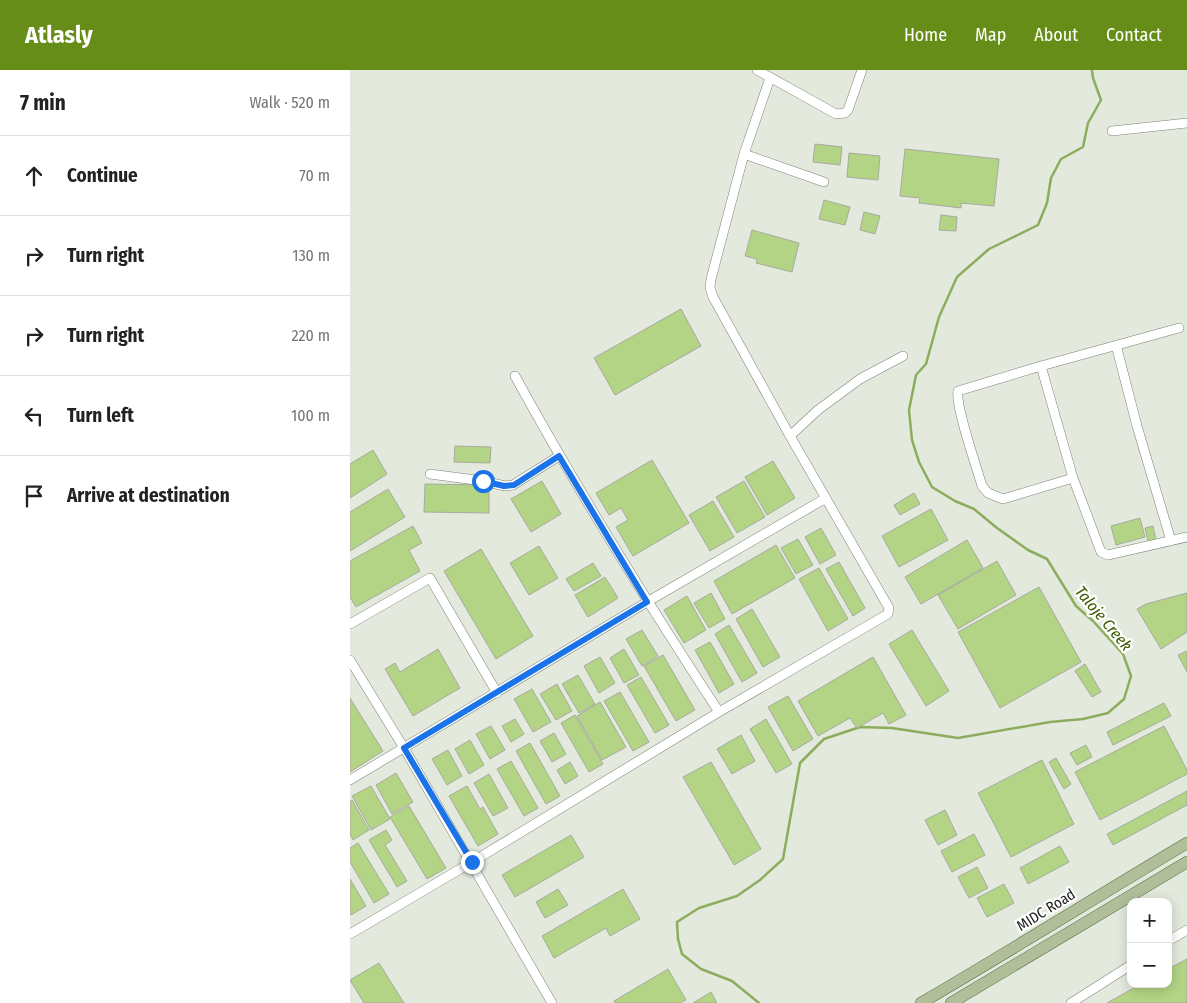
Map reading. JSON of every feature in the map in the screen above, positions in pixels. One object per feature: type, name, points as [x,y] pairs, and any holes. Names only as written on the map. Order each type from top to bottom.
[{"type":"main road","name":"MIDC Road","points":[[921,1003],[1187,843]]},
{"type":"main road","name":"MIDC Road","points":[[951,1003],[1187,862]]},
{"type":"lane","points":[[756,70],[836,114],[848,110],[862,70]]},
{"type":"lane","points":[[350,934],[719,712],[888,614],[889,608],[790,436],[713,297],[710,288],[744,154],[770,78]]},
{"type":"lane","points":[[1112,131],[1187,123]]},
{"type":"lane","points":[[744,154],[824,182]]},
{"type":"lane","points":[[1074,478],[1003,498],[988,493],[982,486],[957,393],[960,389],[1179,328]]},
{"type":"lane","points":[[1116,345],[1137,426],[1171,542]]},
{"type":"lane","points":[[790,436],[818,410],[860,379],[903,356]]},
{"type":"lane","points":[[1041,366],[1074,478],[1101,552],[1104,555],[1108,555],[1187,537]]},
{"type":"lane","points":[[515,376],[559,456],[647,602],[719,712]]},
{"type":"lane","points":[[430,474],[509,486],[559,456]]},
{"type":"lane","points":[[350,780],[647,602],[826,498]]},
{"type":"lane","points":[[350,624],[430,578],[497,692]]},
{"type":"lane","points":[[350,660],[472,862],[552,1003]]},
{"type":"lane","points":[[1172,939],[1187,930]]},
{"type":"lane","points":[[1071,1003],[1127,968]]},
{"type":"building","points":[[815,144],[842,147],[840,165],[813,162]]},
{"type":"building","points":[[905,149],[999,159],[994,206],[961,203],[961,208],[919,203],[920,198],[900,196]]},
{"type":"building","points":[[849,153],[880,156],[878,180],[847,177]]},
{"type":"building","points":[[824,200],[850,207],[845,225],[819,219]]},
{"type":"building","points":[[864,212],[880,216],[875,234],[860,230]]},
{"type":"building","points":[[941,215],[957,217],[956,231],[939,230]]},
{"type":"building","points":[[752,230],[799,243],[792,272],[756,263],[757,259],[745,256]]},
{"type":"building","points":[[681,309],[701,346],[615,395],[594,358]]},
{"type":"building","points":[[455,446],[491,447],[490,463],[454,462]]},
{"type":"building","points":[[373,450],[387,474],[350,498],[350,464]]},
{"type":"building","points":[[652,460],[689,523],[633,556],[616,527],[628,520],[621,508],[609,515],[596,493]]},
{"type":"building","points":[[773,461],[795,498],[767,515],[745,477]]},
{"type":"building","points":[[542,481],[561,514],[531,532],[511,499]]},
{"type":"building","points":[[744,481],[765,517],[737,533],[716,497]]},
{"type":"building","points":[[425,484],[489,485],[489,513],[424,512]]},
{"type":"building","points":[[388,489],[405,517],[350,551],[350,512]]},
{"type":"building","points":[[914,493],[920,504],[900,515],[894,505]]},
{"type":"building","points":[[713,501],[734,537],[710,551],[689,515]]},
{"type":"building","points":[[931,509],[948,540],[899,567],[882,536]]},
{"type":"building","points":[[1140,518],[1145,537],[1116,545],[1111,526]]},
{"type":"building","points":[[413,526],[422,543],[409,550],[420,571],[356,607],[350,597],[350,561]]},
{"type":"building","points":[[1153,526],[1156,540],[1148,541],[1145,528]]},
{"type":"building","points":[[821,528],[836,555],[820,564],[805,537]]},
{"type":"building","points":[[798,539],[813,565],[796,574],[781,548]]},
{"type":"building","points":[[967,540],[983,568],[921,604],[905,577]]},
{"type":"building","points":[[776,545],[795,578],[732,614],[714,581]]},
{"type":"building","points":[[539,546],[558,578],[529,595],[510,563]]},
{"type":"building","points":[[481,549],[533,636],[496,659],[444,571]]},
{"type":"building","points":[[997,561],[1016,595],[958,629],[938,595]]},
{"type":"building","points":[[839,562],[865,608],[853,616],[826,569]]},
{"type":"building","points":[[593,563],[601,576],[574,591],[566,579]]},
{"type":"building","points":[[819,568],[848,619],[828,631],[799,579]]},
{"type":"building","points":[[605,577],[618,598],[588,617],[575,595]]},
{"type":"building","points":[[1039,587],[1081,662],[1000,708],[958,632]]},
{"type":"building","points":[[711,593],[725,619],[709,628],[694,603]]},
{"type":"building","points":[[1187,593],[1187,632],[1161,649],[1137,609],[1146,604]]},
{"type":"building","points":[[687,596],[706,630],[684,643],[664,610]]},
{"type":"building","points":[[752,609],[780,657],[763,667],[736,619]]},
{"type":"building","points":[[729,625],[757,673],[742,682],[715,634]]},
{"type":"building","points":[[642,630],[658,656],[642,666],[626,639]]},
{"type":"building","points":[[912,630],[949,691],[926,706],[889,644]]},
{"type":"building","points":[[710,642],[734,684],[719,693],[695,650]]},
{"type":"building","points":[[438,649],[460,688],[413,716],[385,669],[395,663],[400,672]]},
{"type":"building","points":[[624,649],[639,675],[624,683],[610,658]]},
{"type":"building","points":[[1187,651],[1187,672],[1178,655]]},
{"type":"building","points":[[663,655],[695,710],[676,721],[644,666]]},
{"type":"building","points":[[600,657],[615,683],[599,693],[584,666]]},
{"type":"building","points":[[873,657],[906,715],[889,724],[883,713],[857,728],[850,718],[818,736],[798,701]]},
{"type":"building","points":[[1085,664],[1101,692],[1092,697],[1075,671]]},
{"type":"building","points":[[578,675],[595,704],[579,713],[562,684]]},
{"type":"building","points":[[641,677],[669,725],[655,733],[627,685]]},
{"type":"building","points":[[557,684],[572,711],[556,720],[540,694]]},
{"type":"building","points":[[532,689],[551,722],[533,732],[514,699]]},
{"type":"building","points":[[620,692],[649,742],[633,751],[604,701]]},
{"type":"building","points":[[788,696],[813,739],[793,751],[768,707]]},
{"type":"building","points":[[350,698],[383,751],[350,772]]},
{"type":"building","points":[[600,702],[626,747],[602,760],[577,716]]},
{"type":"building","points":[[1164,703],[1171,716],[1113,745],[1107,732]]},
{"type":"building","points":[[575,715],[603,764],[589,772],[561,723]]},
{"type":"building","points":[[515,719],[524,734],[511,742],[502,726]]},
{"type":"building","points":[[766,719],[792,764],[776,773],[750,729]]},
{"type":"building","points":[[491,726],[505,750],[490,759],[476,734]]},
{"type":"building","points":[[1164,726],[1187,770],[1187,774],[1100,820],[1075,772]]},
{"type":"building","points":[[554,733],[566,754],[552,762],[540,741]]},
{"type":"building","points":[[741,735],[755,761],[732,774],[717,749]]},
{"type":"building","points":[[470,740],[484,765],[469,774],[455,749]]},
{"type":"building","points":[[530,743],[560,796],[546,804],[516,751]]},
{"type":"building","points":[[1086,745],[1092,757],[1077,765],[1070,753]]},
{"type":"building","points":[[448,750],[462,776],[447,785],[432,759]]},
{"type":"building","points":[[1056,758],[1071,784],[1064,789],[1049,762]]},
{"type":"building","points":[[1042,760],[1074,824],[1011,857],[978,793]]},
{"type":"building","points":[[511,761],[538,808],[524,816],[497,769]]},
{"type":"building","points":[[570,762],[578,776],[565,784],[557,770]]},
{"type":"building","points":[[711,762],[761,849],[734,865],[683,777]]},
{"type":"building","points":[[396,773],[413,802],[392,814],[376,785]]},
{"type":"building","points":[[489,774],[508,808],[493,816],[474,783]]},
{"type":"building","points":[[371,786],[390,819],[371,830],[352,796]]},
{"type":"building","points":[[467,786],[480,809],[483,807],[498,834],[478,846],[449,796]]},
{"type":"building","points":[[1187,791],[1187,805],[1113,845],[1107,834]]},
{"type":"building","points":[[352,800],[369,830],[353,840],[350,834],[350,801]]},
{"type":"building","points":[[409,806],[446,868],[427,879],[390,817]]},
{"type":"building","points":[[945,810],[957,835],[938,845],[925,820]]},
{"type":"building","points":[[386,830],[392,840],[385,845],[407,881],[397,887],[369,840]]},
{"type":"building","points":[[974,834],[985,855],[952,872],[941,851]]},
{"type":"building","points":[[571,835],[584,857],[515,897],[502,875]]},
{"type":"building","points":[[358,843],[389,894],[374,903],[350,862],[350,848]]},
{"type":"building","points":[[1060,846],[1069,862],[1028,884],[1020,868]]},
{"type":"building","points":[[977,867],[988,888],[969,898],[958,877]]},
{"type":"building","points":[[350,879],[366,906],[351,915],[350,913]]},
{"type":"building","points":[[1004,884],[1014,903],[987,917],[977,898]]},
{"type":"building","points":[[558,889],[568,905],[545,918],[536,902]]},
{"type":"building","points":[[623,889],[640,919],[610,936],[606,928],[554,958],[542,936]]},
{"type":"building","points":[[1187,959],[1187,1003],[1107,1003],[1134,988],[1172,988],[1172,967]]},
{"type":"building","points":[[379,963],[404,1003],[364,1003],[350,980]]},
{"type":"building","points":[[668,969],[686,1000],[680,1003],[615,1003],[614,1001]]},
{"type":"building","points":[[711,992],[717,1003],[693,1003]]},
{"type":"waterway","name":"Taloje Creek","points":[[759,1003],[732,981],[701,969],[682,954],[678,939],[677,922],[699,908],[737,896],[760,880],[783,859],[800,763],[824,739],[860,727],[892,728],[958,738],[1050,722],[1083,719],[1108,713],[1124,699],[1131,676],[1123,654],[1093,621],[1076,606],[1047,559],[1028,550],[974,509],[955,501],[932,487],[919,462],[912,440],[909,410],[916,375],[926,364],[939,317],[957,277],[989,249],[1038,225],[1047,203],[1051,178],[1061,159],[1083,147],[1088,123],[1101,100],[1092,70]]},
{"type":"route","points":[[472,862],[404,748],[647,602],[559,456],[514,485],[504,486],[483,481]]}]
